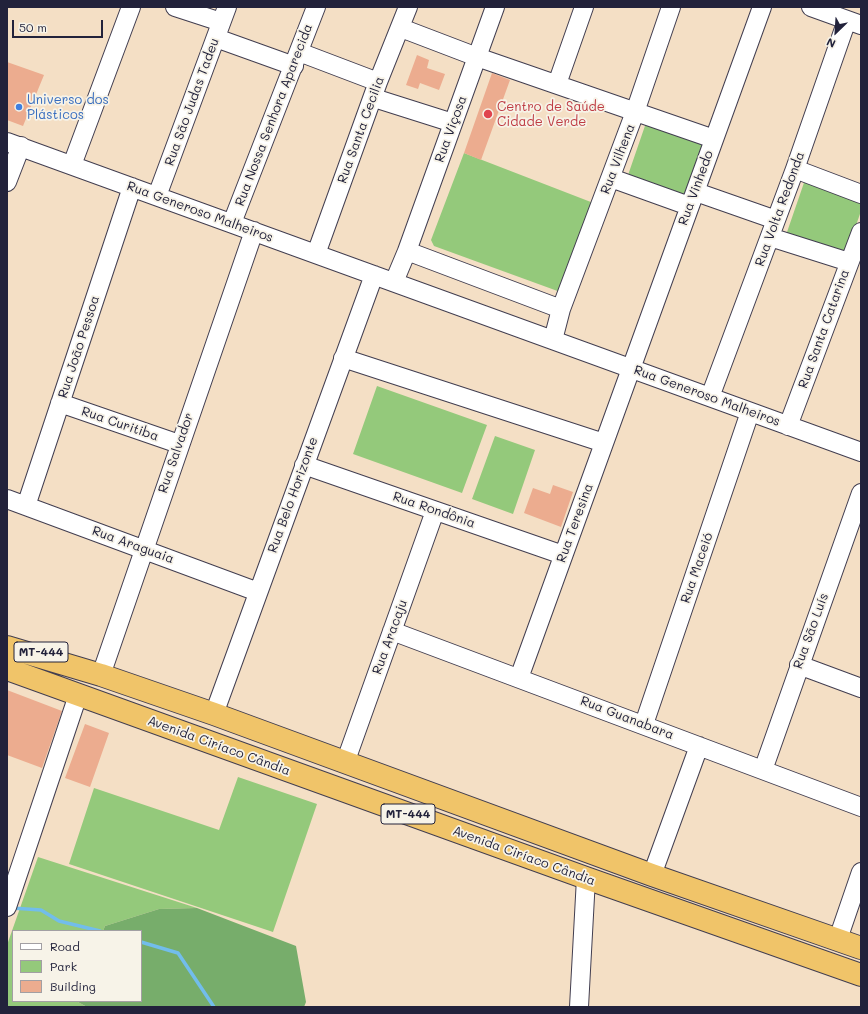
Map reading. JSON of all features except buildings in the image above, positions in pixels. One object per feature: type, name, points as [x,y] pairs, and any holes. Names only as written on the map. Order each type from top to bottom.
[{"type":"highway","name":"MT-444","points":[[7,637],[75,667]]},
{"type":"highway","points":[[7,647],[75,667]]},
{"type":"highway","name":"Avenida Ciríaco Cândia","points":[[75,667],[214,714],[652,875],[861,948]]},
{"type":"highway","name":"Avenida Ciríaco Cândia","points":[[7,669],[586,878],[861,975]]},
{"type":"street","points":[[72,165],[131,7]]},
{"type":"street","points":[[176,7],[221,22],[296,59],[376,90],[453,124]]},
{"type":"street","name":"Rua Nossa Senhora Aparecida","points":[[232,224],[316,7]]},
{"type":"street","name":"Rua Santa Cecilia","points":[[316,254],[408,7]]},
{"type":"street","name":"Rua Viçosa","points":[[407,250],[495,7]]},
{"type":"street","points":[[557,84],[584,7]]},
{"type":"street","name":"Rua Vilhena","points":[[562,309],[635,112],[671,7]]},
{"type":"street","name":"Rua Vinhedo","points":[[631,369],[762,7]]},
{"type":"street","points":[[811,7],[854,22]]},
{"type":"street","name":"Rua São Judas Tadeu","points":[[156,196],[221,22]]},
{"type":"street","name":"Rua Volta Redonda","points":[[710,397],[795,169],[854,22]]},
{"type":"street","points":[[401,28],[477,57],[714,139]]},
{"type":"street","points":[[7,182],[14,144]]},
{"type":"street","name":"Rua Generoso Malheiros","points":[[14,144],[861,452]]},
{"type":"street","points":[[795,169],[861,194]]},
{"type":"street","points":[[611,178],[776,220]]},
{"type":"street","name":"Rua João Pessoa","points":[[26,506],[132,187]]},
{"type":"street","name":"Rua Salvador","points":[[101,675],[179,444],[254,231]]},
{"type":"street","points":[[770,237],[857,248]]},
{"type":"street","name":"Rua Santa Catarina","points":[[788,426],[857,248]]},
{"type":"street","points":[[394,282],[407,250],[562,309],[553,340]]},
{"type":"street","name":"Rua Belo Horizonte","points":[[214,714],[374,275]]},
{"type":"street","points":[[343,358],[604,444]]},
{"type":"street","name":"Rua Teresina","points":[[519,678],[631,369]]},
{"type":"street","name":"Rua Curitiba","points":[[60,403],[179,444]]},
{"type":"street","name":"Rua Maceió","points":[[644,724],[750,412]]},
{"type":"street","name":"Rua Rondônia","points":[[304,465],[563,556]]},
{"type":"street","name":"Rua São Luís","points":[[763,770],[861,493]]},
{"type":"street","name":"Rua Araguaia","points":[[7,499],[258,592]]},
{"type":"street","name":"Rua Aracaju","points":[[345,763],[435,511]]},
{"type":"street","name":"Rua Guanabara","points":[[392,631],[644,724],[861,807]]},
{"type":"street","points":[[799,665],[861,688]]},
{"type":"street","points":[[9,901],[78,695]]},
{"type":"street","points":[[652,875],[699,746]]},
{"type":"street","points":[[838,939],[861,872]]},
{"type":"street","points":[[578,1007],[586,878]]},
{"type":"green space","points":[[647,120],[711,142],[687,199],[627,178]]},
{"type":"green space","points":[[464,153],[596,204],[563,293],[434,246],[431,240]]},
{"type":"green space","points":[[807,174],[861,195],[861,211],[845,257],[786,235]]},
{"type":"green space","points":[[377,386],[487,425],[462,493],[353,454]]},
{"type":"green space","points":[[495,436],[535,450],[513,514],[472,499]]},
{"type":"green space","points":[[238,777],[317,804],[273,932],[69,864],[94,788],[219,830]]},
{"type":"green space","points":[[38,857],[197,908],[159,909],[105,926],[103,930],[12,930]]},
{"type":"green space","points":[[197,908],[296,946],[306,1002],[304,1007],[87,1007],[78,1002],[142,1002],[142,930],[103,930],[105,926],[159,909]]},
{"type":"green space","points":[[12,931],[12,1002],[78,1002],[87,1007],[7,1007],[7,945]]},
{"type":"waterway","points":[[12,908],[41,910],[59,921],[96,930]]},
{"type":"waterway","points":[[142,942],[178,953],[214,1007]]},
{"type":"place","name":"Universo dos Plásticos","points":[[19,107]]},
{"type":"place","name":"Centro de Saúde Cidade Verde","points":[[488,114]]}]
